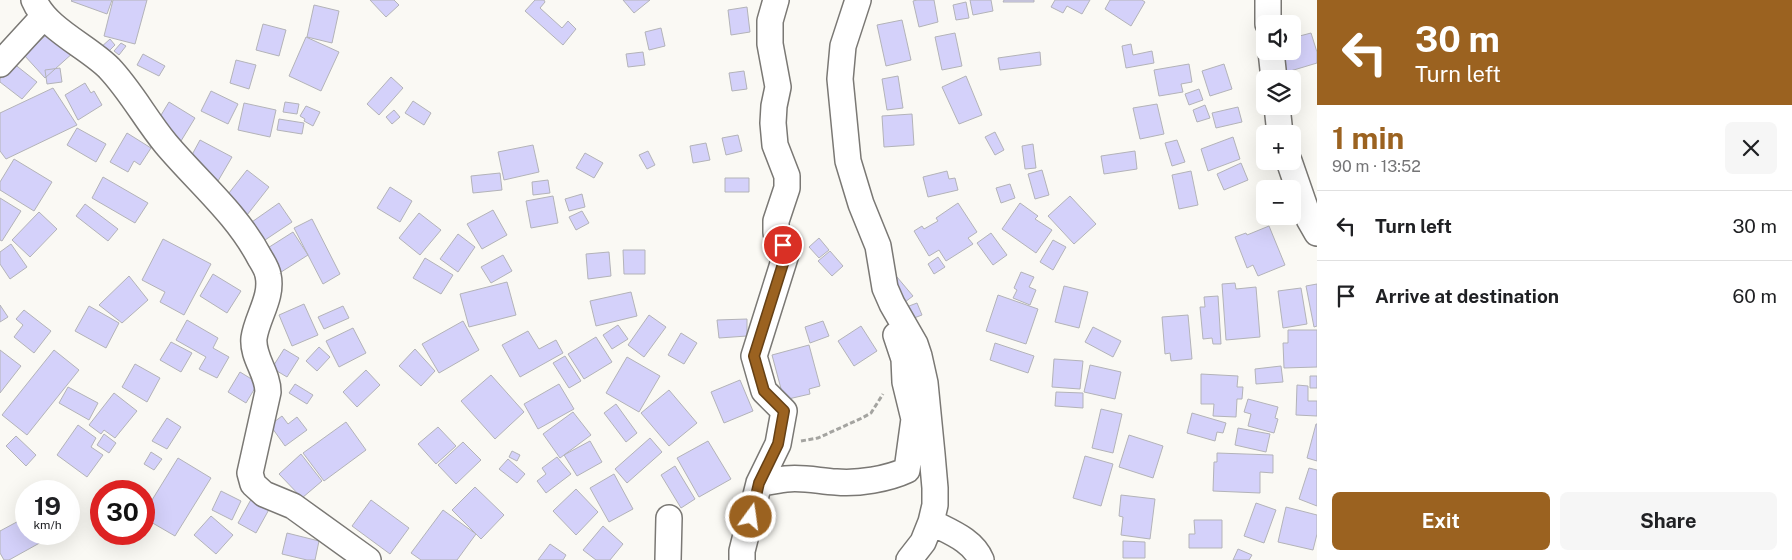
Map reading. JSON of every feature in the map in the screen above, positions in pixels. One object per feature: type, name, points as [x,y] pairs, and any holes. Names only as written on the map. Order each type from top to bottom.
[{"type":"street","points":[[742,560],[742,551],[759,483],[778,444],[784,411],[764,391],[754,356],[787,251],[776,233],[776,221],[787,188],[787,176],[775,145],[774,106],[778,88],[770,44],[770,21],[776,0]]},
{"type":"street","points":[[858,0],[843,46],[840,79],[848,160],[861,204],[878,246],[885,288],[915,344],[922,368],[935,488],[935,505],[931,522],[923,542],[908,560]]},
{"type":"street","points":[[1268,0],[1268,15]]},
{"type":"street","points":[[0,64],[39,8],[110,70],[166,144],[211,192],[255,248],[268,273],[269,280],[268,292],[254,337],[255,349],[268,385],[268,392],[250,473],[254,484],[264,494],[293,506],[368,560]]},
{"type":"street","points":[[1292,170],[1309,219],[1317,233]]},
{"type":"street","points":[[759,483],[786,479],[837,482],[855,481],[892,476],[907,470],[912,447],[914,418],[905,382],[904,359],[894,330]]},
{"type":"street","points":[[668,560],[669,518]]},
{"type":"street","points":[[931,522],[961,537],[977,550],[981,560]]},
{"type":"path","points":[[778,444],[818,438],[862,418],[871,413],[886,389]]},
{"type":"building","points":[[72,0],[112,0],[107,14]]},
{"type":"building","points":[[113,0],[147,0],[135,44],[104,36]]},
{"type":"building","points":[[370,0],[394,0],[399,5],[386,17]]},
{"type":"building","points":[[535,0],[544,0],[545,2],[540,8],[562,28],[568,21],[576,29],[563,45],[525,11]]},
{"type":"building","points":[[623,0],[650,0],[634,13]]},
{"type":"building","points":[[934,0],[938,22],[919,27],[913,1]]},
{"type":"building","points":[[970,0],[991,0],[993,11],[973,15]]},
{"type":"building","points":[[1004,0],[1034,0],[1034,2],[1003,2]]},
{"type":"building","points":[[1055,0],[1090,0],[1082,14],[1067,6],[1063,13],[1051,7]]},
{"type":"building","points":[[1110,0],[1142,0],[1145,2],[1131,26],[1105,9]]},
{"type":"building","points":[[966,2],[969,18],[956,20],[953,5]]},
{"type":"building","points":[[314,5],[339,11],[332,43],[307,37]]},
{"type":"building","points":[[747,7],[750,32],[731,35],[728,10]]},
{"type":"building","points":[[902,20],[911,60],[886,66],[877,25]]},
{"type":"building","points":[[263,24],[286,30],[279,56],[256,50]]},
{"type":"building","points":[[661,28],[665,46],[649,50],[645,32]]},
{"type":"building","points":[[53,29],[74,52],[45,78],[24,55]]},
{"type":"building","points":[[955,33],[962,66],[942,70],[935,37]]},
{"type":"building","points":[[1311,33],[1317,52],[1317,63],[1294,70],[1286,70],[1284,60],[1301,60],[1301,36]]},
{"type":"building","points":[[306,37],[339,52],[321,91],[289,76]]},
{"type":"building","points":[[110,39],[115,45],[106,54],[100,48]]},
{"type":"building","points":[[121,43],[126,46],[119,55],[114,51]]},
{"type":"building","points":[[1131,44],[1133,55],[1152,51],[1154,63],[1126,68],[1122,46]]},
{"type":"building","points":[[643,52],[645,65],[628,67],[626,54]]},
{"type":"building","points":[[1040,52],[1041,65],[1000,70],[998,58]]},
{"type":"building","points":[[143,54],[165,66],[159,76],[137,65]]},
{"type":"building","points":[[236,60],[256,65],[249,89],[230,83]]},
{"type":"building","points":[[13,63],[37,82],[22,99],[0,82],[0,79]]},
{"type":"building","points":[[1189,64],[1192,82],[1181,84],[1183,92],[1159,96],[1154,70]]},
{"type":"building","points":[[1224,64],[1232,89],[1210,96],[1202,71]]},
{"type":"building","points":[[60,68],[62,82],[47,84],[45,70]]},
{"type":"building","points":[[744,71],[747,89],[732,91],[729,73]]},
{"type":"building","points":[[898,76],[903,108],[887,110],[882,79]]},
{"type":"building","points":[[966,76],[982,115],[959,124],[942,87]]},
{"type":"building","points":[[391,77],[403,88],[379,115],[367,104]]},
{"type":"building","points":[[85,83],[91,93],[94,91],[102,105],[78,120],[65,95]]},
{"type":"building","points":[[53,88],[77,125],[6,159],[0,151],[0,113]]},
{"type":"building","points":[[1199,89],[1203,100],[1189,105],[1185,94]]},
{"type":"building","points":[[211,91],[238,104],[228,124],[201,111]]},
{"type":"building","points":[[413,101],[431,113],[424,125],[405,113]]},
{"type":"building","points":[[169,102],[195,118],[181,141],[155,125]]},
{"type":"building","points":[[285,102],[299,104],[297,114],[283,112]]},
{"type":"building","points":[[244,103],[276,110],[270,137],[238,130]]},
{"type":"building","points":[[1157,104],[1164,134],[1140,139],[1133,108]]},
{"type":"building","points":[[1205,105],[1210,118],[1197,122],[1193,110]]},
{"type":"building","points":[[306,106],[320,112],[313,126],[304,121],[305,119],[300,116]]},
{"type":"building","points":[[1238,107],[1242,122],[1216,128],[1212,113]]},
{"type":"building","points":[[394,110],[400,117],[392,124],[386,117]]},
{"type":"building","points":[[912,114],[914,145],[884,147],[882,116]]},
{"type":"building","points":[[279,119],[304,123],[302,134],[277,130]]},
{"type":"building","points":[[77,128],[106,144],[96,162],[67,145]]},
{"type":"building","points":[[995,132],[1004,150],[995,155],[985,137]]},
{"type":"building","points":[[127,133],[151,148],[140,165],[134,161],[128,172],[110,162]]},
{"type":"building","points":[[738,135],[742,151],[726,155],[722,138]]},
{"type":"building","points":[[1233,137],[1240,159],[1208,171],[1201,149]]},
{"type":"building","points":[[200,140],[232,157],[218,181],[187,164]]},
{"type":"building","points":[[1177,140],[1185,162],[1172,166],[1165,143]]},
{"type":"building","points":[[706,143],[710,160],[693,163],[690,146]]},
{"type":"building","points":[[1033,144],[1036,168],[1025,169],[1022,146]]},
{"type":"building","points":[[533,145],[539,172],[504,180],[498,152]]},
{"type":"building","points":[[648,151],[655,165],[647,169],[639,155]]},
{"type":"building","points":[[1135,151],[1137,169],[1104,174],[1101,156]]},
{"type":"building","points":[[585,153],[603,163],[594,178],[576,168]]},
{"type":"building","points":[[14,159],[52,182],[34,211],[0,190],[0,182]]},
{"type":"building","points":[[1241,163],[1248,180],[1224,190],[1217,174]]},
{"type":"building","points":[[247,170],[269,187],[247,215],[225,198]]},
{"type":"building","points":[[1042,170],[1049,195],[1035,199],[1028,174]]},
{"type":"building","points":[[947,171],[949,179],[955,178],[958,190],[928,197],[923,177]]},
{"type":"building","points":[[1191,171],[1198,205],[1179,209],[1172,175]]},
{"type":"building","points":[[500,173],[502,190],[473,193],[471,176]]},
{"type":"building","points":[[103,177],[148,203],[135,223],[92,198]]},
{"type":"building","points":[[725,178],[749,178],[749,192],[725,192]]},
{"type":"building","points":[[548,180],[550,193],[533,195],[532,182]]},
{"type":"building","points":[[1010,184],[1015,198],[1001,203],[996,188]]},
{"type":"building","points":[[390,187],[412,201],[400,222],[377,208]]},
{"type":"building","points":[[582,194],[585,207],[569,211],[565,199]]},
{"type":"building","points":[[553,196],[558,223],[531,228],[526,201]]},
{"type":"building","points":[[1070,196],[1096,224],[1074,244],[1048,216]]},
{"type":"building","points":[[0,198],[21,211],[2,241],[0,240]]},
{"type":"building","points":[[279,203],[292,222],[262,242],[249,224]]},
{"type":"building","points":[[958,203],[977,232],[968,238],[973,244],[946,261],[939,250],[929,256],[914,231],[922,226],[924,229],[938,221],[936,218]]},
{"type":"building","points":[[1020,203],[1038,216],[1035,219],[1052,230],[1036,253],[1002,229]]},
{"type":"building","points":[[85,204],[118,229],[108,241],[76,216]]},
{"type":"building","points":[[493,210],[507,235],[482,249],[467,224]]},
{"type":"building","points":[[582,211],[589,223],[576,230],[569,217]]},
{"type":"building","points":[[39,212],[57,229],[30,257],[12,240]]},
{"type":"building","points":[[419,213],[441,230],[420,255],[399,238]]},
{"type":"building","points":[[312,219],[340,274],[323,284],[294,228]]},
{"type":"building","points":[[1269,226],[1285,265],[1258,276],[1253,265],[1247,268],[1235,237],[1246,233],[1247,235]]},
{"type":"building","points":[[293,232],[308,255],[278,274],[263,251]]},
{"type":"building","points":[[991,233],[1007,255],[993,265],[977,243]]},
{"type":"building","points":[[458,234],[475,247],[458,272],[440,259]]},
{"type":"building","points":[[819,238],[829,250],[819,258],[809,247]]},
{"type":"building","points":[[163,239],[211,264],[184,315],[160,302],[165,292],[142,280]]},
{"type":"building","points":[[1053,240],[1066,247],[1053,270],[1040,262]]},
{"type":"building","points":[[11,244],[27,267],[10,279],[0,264],[0,252]]},
{"type":"building","points":[[623,250],[645,250],[645,274],[624,274]]},
{"type":"building","points":[[830,251],[843,266],[832,276],[818,261]]},
{"type":"building","points":[[609,252],[611,276],[588,279],[586,254]]},
{"type":"building","points":[[503,255],[512,271],[491,283],[481,267]]},
{"type":"building","points":[[938,257],[945,267],[934,274],[928,264]]},
{"type":"building","points":[[425,258],[453,275],[441,294],[413,278]]},
{"type":"building","points":[[1021,272],[1034,277],[1029,287],[1036,290],[1030,305],[1013,298],[1017,290],[1014,288]]},
{"type":"building","points":[[213,274],[241,291],[227,313],[200,296]]},
{"type":"building","points":[[129,276],[148,300],[122,323],[99,305]]},
{"type":"building","points":[[897,277],[913,296],[901,305],[886,285]]},
{"type":"building","points":[[507,282],[516,315],[469,327],[460,294]]},
{"type":"building","points":[[1235,283],[1236,289],[1256,287],[1260,337],[1226,340],[1222,284]]},
{"type":"building","points":[[1317,284],[1317,326],[1314,327],[1306,286]]},
{"type":"building","points":[[1064,286],[1088,292],[1079,328],[1055,322]]},
{"type":"building","points":[[1301,288],[1307,324],[1283,328],[1278,291]]},
{"type":"building","points":[[631,292],[637,316],[596,326],[590,301]]},
{"type":"building","points":[[998,295],[1038,309],[1026,344],[986,331]]},
{"type":"building","points":[[1218,296],[1221,344],[1213,344],[1212,338],[1203,339],[1200,307],[1205,307],[1204,297]]},
{"type":"building","points":[[917,303],[922,315],[906,321],[901,309]]},
{"type":"building","points":[[304,304],[318,335],[292,346],[279,315]]},
{"type":"building","points":[[0,305],[8,317],[0,322]]},
{"type":"building","points":[[89,306],[119,323],[106,348],[75,331]]},
{"type":"building","points":[[343,306],[349,318],[324,329],[318,317]]},
{"type":"building","points":[[24,310],[51,331],[34,353],[14,337],[23,325],[16,319]]},
{"type":"building","points":[[649,315],[666,327],[644,357],[628,345]]},
{"type":"building","points":[[1188,315],[1192,359],[1171,361],[1170,353],[1165,354],[1162,317]]},
{"type":"building","points":[[747,319],[747,336],[719,338],[717,320]]},
{"type":"building","points":[[187,320],[218,338],[213,348],[229,357],[217,378],[199,369],[206,357],[176,340]]},
{"type":"building","points":[[463,321],[479,350],[439,373],[422,344]]},
{"type":"building","points":[[823,321],[829,336],[810,343],[805,327]]},
{"type":"building","points":[[618,325],[628,339],[612,349],[603,335]]},
{"type":"building","points":[[861,326],[877,351],[854,366],[838,341]]},
{"type":"building","points":[[1093,327],[1121,341],[1113,357],[1085,342]]},
{"type":"building","points":[[353,328],[366,353],[339,367],[326,341]]},
{"type":"building","points":[[1288,330],[1317,330],[1317,367],[1284,368],[1283,343],[1288,343]]},
{"type":"building","points":[[528,331],[539,349],[556,340],[563,353],[520,377],[502,345]]},
{"type":"building","points":[[681,333],[697,343],[684,364],[668,355]]},
{"type":"building","points":[[596,337],[612,362],[584,379],[568,354]]},
{"type":"building","points":[[171,342],[192,353],[181,372],[160,360]]},
{"type":"building","points":[[995,343],[1034,356],[1028,373],[990,360]]},
{"type":"building","points":[[809,345],[820,386],[809,389],[810,394],[784,400],[772,355]]},
{"type":"building","points":[[319,347],[330,357],[317,371],[306,361]]},
{"type":"building","points":[[284,349],[299,358],[287,377],[272,368]]},
{"type":"building","points":[[415,349],[435,371],[421,386],[399,366]]},
{"type":"building","points":[[0,350],[21,366],[0,393]]},
{"type":"building","points":[[54,350],[79,370],[27,435],[2,415]]},
{"type":"building","points":[[565,356],[581,381],[569,388],[553,363]]},
{"type":"building","points":[[627,357],[660,376],[639,412],[606,393]]},
{"type":"building","points":[[1054,359],[1083,361],[1080,389],[1052,387]]},
{"type":"building","points":[[135,364],[160,378],[147,402],[122,387]]},
{"type":"building","points":[[1090,365],[1121,372],[1115,399],[1084,392]]},
{"type":"building","points":[[1281,366],[1283,382],[1256,384],[1255,369]]},
{"type":"building","points":[[366,370],[380,385],[357,407],[343,392]]},
{"type":"building","points":[[240,372],[258,383],[246,403],[228,392]]},
{"type":"building","points":[[1201,374],[1238,376],[1237,387],[1243,387],[1242,399],[1237,399],[1236,417],[1213,416],[1214,404],[1201,404]]},
{"type":"building","points":[[491,375],[524,412],[495,439],[461,401]]},
{"type":"building","points":[[1310,376],[1317,376],[1317,388],[1310,388]]},
{"type":"building","points":[[740,380],[753,411],[724,423],[711,392]]},
{"type":"building","points":[[295,384],[313,395],[307,404],[289,393]]},
{"type":"building","points":[[559,384],[574,409],[538,429],[524,404]]},
{"type":"building","points":[[1297,385],[1308,386],[1308,401],[1317,401],[1317,416],[1296,415]]},
{"type":"building","points":[[68,387],[98,403],[89,420],[59,403]]},
{"type":"building","points":[[669,390],[697,423],[669,446],[641,413]]},
{"type":"building","points":[[1056,392],[1083,393],[1083,408],[1055,406]]},
{"type":"building","points":[[114,393],[137,411],[115,438],[104,430],[101,434],[89,425]]},
{"type":"building","points":[[1248,399],[1278,407],[1275,418],[1278,419],[1274,433],[1248,426],[1251,414],[1244,412]]},
{"type":"building","points":[[616,404],[637,433],[626,442],[604,413]]},
{"type":"building","points":[[1101,409],[1122,414],[1113,453],[1092,448]]},
{"type":"building","points":[[573,412],[591,435],[560,458],[543,434]]},
{"type":"building","points":[[1192,413],[1226,423],[1223,433],[1217,432],[1215,441],[1187,433]]},
{"type":"building","points":[[282,416],[288,424],[297,417],[307,430],[285,446],[270,425]]},
{"type":"building","points":[[167,418],[181,427],[167,449],[152,441]]},
{"type":"building","points":[[346,422],[366,450],[324,481],[303,453]]},
{"type":"building","points":[[1317,424],[1317,461],[1307,458]]},
{"type":"building","points":[[78,425],[96,438],[91,447],[103,455],[87,477],[57,455]]},
{"type":"building","points":[[438,427],[456,446],[436,464],[418,444]]},
{"type":"building","points":[[1238,428],[1270,434],[1266,452],[1235,445]]},
{"type":"building","points":[[104,434],[116,443],[109,453],[97,445]]},
{"type":"building","points":[[1129,435],[1163,446],[1153,478],[1119,467]]},
{"type":"building","points":[[16,436],[36,455],[26,466],[6,446]]},
{"type":"building","points":[[650,438],[662,452],[627,483],[615,469]]},
{"type":"building","points":[[590,441],[602,462],[577,476],[564,455]]},
{"type":"building","points":[[708,441],[731,479],[699,497],[677,458]]},
{"type":"building","points":[[463,442],[481,460],[456,484],[438,465]]},
{"type":"building","points":[[512,451],[520,455],[517,461],[509,457]]},
{"type":"building","points":[[151,452],[162,459],[154,470],[144,464]]},
{"type":"building","points":[[1217,453],[1273,455],[1273,473],[1260,472],[1260,493],[1213,491],[1214,462],[1217,462]]},
{"type":"building","points":[[301,454],[322,481],[302,498],[279,474]]},
{"type":"building","points":[[1085,456],[1113,464],[1101,506],[1073,498]]},
{"type":"building","points":[[557,457],[571,474],[546,493],[537,481],[546,474],[542,468]]},
{"type":"building","points":[[178,458],[211,478],[175,536],[155,524],[155,495]]},
{"type":"building","points":[[508,459],[525,474],[517,483],[499,469]]},
{"type":"building","points":[[675,466],[695,499],[681,508],[661,475]]},
{"type":"building","points":[[1309,468],[1317,470],[1317,506],[1299,499]]},
{"type":"building","points":[[614,474],[633,509],[609,522],[590,488]]},
{"type":"building","points":[[475,487],[504,515],[481,539],[452,510]]},
{"type":"building","points":[[576,489],[598,512],[576,535],[553,511]]},
{"type":"building","points":[[221,491],[241,501],[232,520],[212,510]]},
{"type":"building","points":[[254,494],[272,504],[256,533],[238,523]]},
{"type":"building","points":[[1121,495],[1155,499],[1150,539],[1121,535],[1123,517],[1119,516]]},
{"type":"building","points":[[371,500],[409,528],[390,554],[352,526]]},
{"type":"building","points":[[1256,503],[1276,510],[1264,543],[1244,536]]},
{"type":"building","points":[[1286,507],[1317,515],[1317,534],[1313,550],[1278,542]]},
{"type":"building","points":[[443,510],[476,534],[457,560],[421,560],[411,553]]},
{"type":"building","points":[[211,516],[233,535],[216,554],[194,535]]},
{"type":"building","points":[[1194,520],[1222,520],[1222,548],[1189,548],[1189,534],[1195,534]]},
{"type":"building","points":[[15,523],[15,545],[36,545],[9,560],[4,560],[0,553],[0,531]]},
{"type":"building","points":[[603,526],[623,544],[610,560],[596,560],[583,550]]},
{"type":"building","points":[[287,533],[319,541],[315,560],[282,554]]},
{"type":"building","points":[[1123,541],[1145,542],[1145,558],[1123,558]]},
{"type":"building","points":[[550,544],[566,555],[563,560],[538,560]]},
{"type":"building","points":[[1238,549],[1252,555],[1249,560],[1233,560]]},
{"type":"route","points":[[751,517],[759,483],[778,444],[784,411],[764,391],[754,356],[787,251],[783,245]]}]
